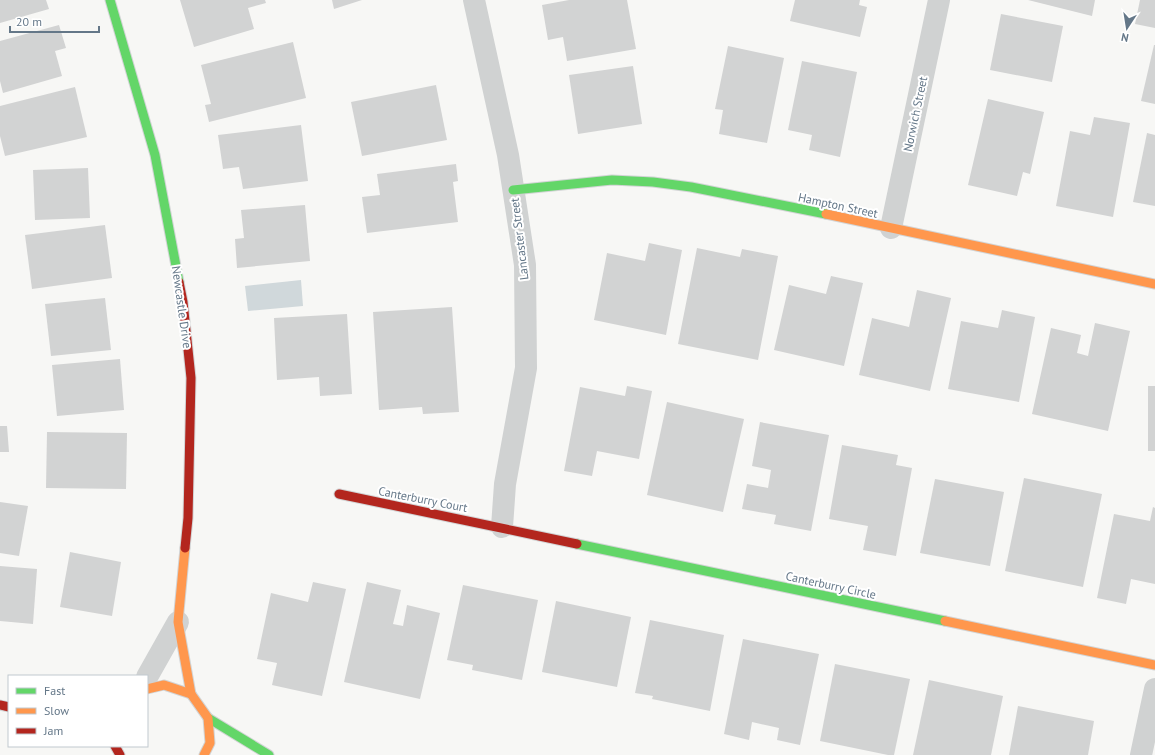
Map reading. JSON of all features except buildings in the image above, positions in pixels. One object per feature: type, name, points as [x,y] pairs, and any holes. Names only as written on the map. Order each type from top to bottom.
[{"type":"street","name":"Newcastle Drive","points":[[110,0],[155,155],[184,302],[191,378],[188,518],[178,622],[190,694]]},
{"type":"street","name":"Lancaster Street","points":[[474,0],[508,154],[525,265],[526,368],[505,484],[502,527]]},
{"type":"street","name":"Norwich Street","points":[[891,228],[939,0]]},
{"type":"street","name":"Hampton Street","points":[[513,190],[612,180],[652,182],[743,197],[1155,284]]},
{"type":"street","name":"Canterburry Court","points":[[339,494],[502,527]]},
{"type":"street","name":"Canterburry Circle","points":[[502,527],[1155,665]]},
{"type":"street","name":"Newcastle Drive","points":[[148,675],[178,622]]},
{"type":"street","points":[[148,689],[164,685],[190,694],[208,718],[269,755]]},
{"type":"street","points":[[1141,755],[1155,689]]},
{"type":"street","points":[[204,755],[210,743],[208,718]]},
{"type":"shaded area","points":[[301,280],[303,306],[248,311],[245,286]]},
{"type":"traffic: fast","points":[[110,0],[155,155],[179,282]]},
{"type":"traffic: fast","points":[[513,190],[612,180],[653,182],[691,187],[826,214]]},
{"type":"traffic: fast","points":[[577,544],[945,621]]},
{"type":"traffic: fast","points":[[208,718],[269,755]]},
{"type":"traffic: slow","points":[[826,214],[1155,284]]},
{"type":"traffic: slow","points":[[185,548],[178,622],[191,694]]},
{"type":"traffic: slow","points":[[945,621],[1155,665]]},
{"type":"traffic: slow","points":[[148,689],[164,685],[191,694],[208,718],[210,743],[204,755]]},
{"type":"traffic: jam","points":[[179,282],[183,302],[191,378],[188,518],[185,548]]},
{"type":"traffic: jam","points":[[339,494],[577,544]]},
{"type":"traffic: jam","points":[[0,705],[8,707]]},
{"type":"traffic: jam","points":[[116,747],[120,755]]}]
